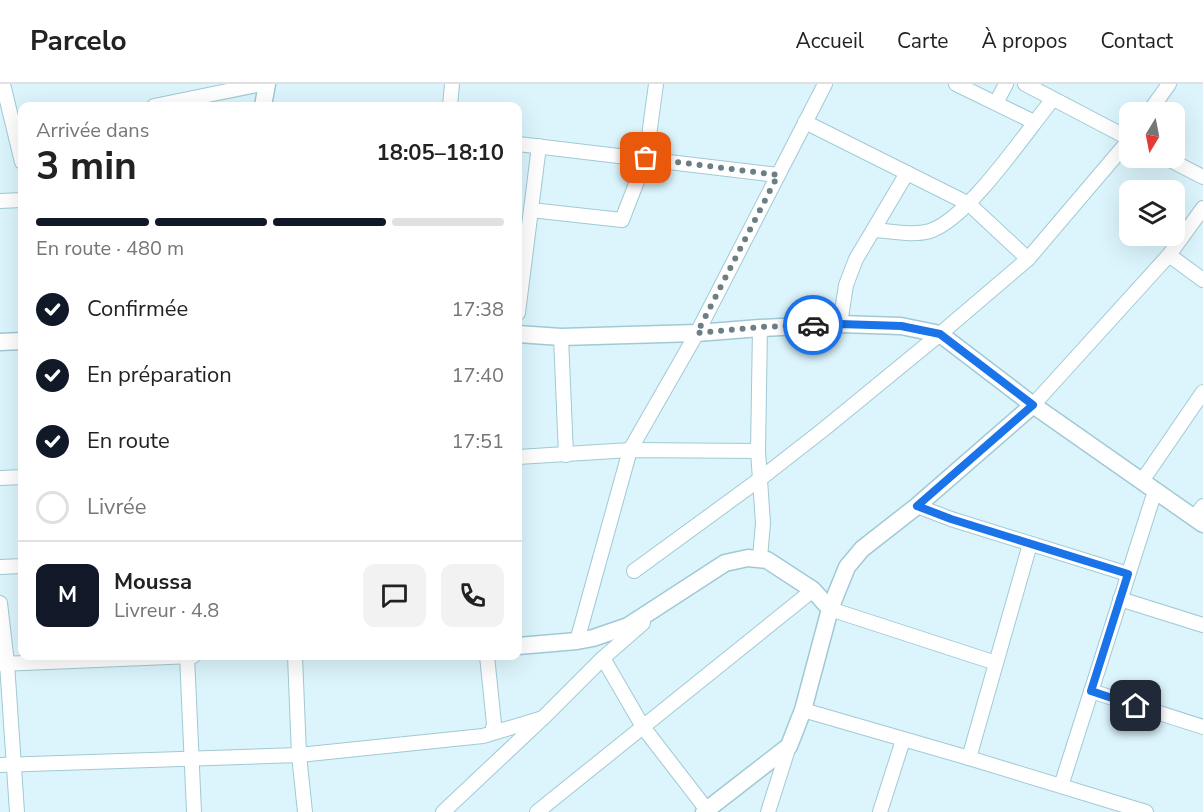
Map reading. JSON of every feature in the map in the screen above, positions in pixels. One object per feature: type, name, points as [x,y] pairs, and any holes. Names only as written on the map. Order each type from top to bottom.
[{"type":"street","points":[[3,84],[18,131]]},
{"type":"street","points":[[174,102],[264,84],[263,102]]},
{"type":"street","points":[[450,102],[452,84]]},
{"type":"street","points":[[531,210],[622,220],[646,158],[656,84]]},
{"type":"street","points":[[577,641],[630,450],[697,333],[825,84]]},
{"type":"street","points":[[956,84],[1034,122]]},
{"type":"street","points":[[996,103],[1006,84]]},
{"type":"street","points":[[1025,84],[1119,133]]},
{"type":"street","points":[[1156,102],[1169,84]]},
{"type":"street","points":[[874,230],[922,233],[933,230],[969,204],[1053,99]]},
{"type":"street","points":[[805,122],[969,204],[1028,259]]},
{"type":"street","points":[[522,144],[778,175]]},
{"type":"street","points":[[522,281],[539,146]]},
{"type":"street","points":[[634,571],[760,479],[940,334],[1028,259],[1119,152]]},
{"type":"street","points":[[1185,168],[1203,177]]},
{"type":"street","points":[[840,324],[846,285],[856,260],[907,173]]},
{"type":"street","points":[[0,201],[18,201]]},
{"type":"street","points":[[768,812],[803,710],[830,609],[848,567],[861,549],[917,506],[1033,405],[1169,255],[1203,208]]},
{"type":"street","points":[[1169,255],[1203,280]]},
{"type":"street","points":[[522,334],[561,337],[697,333],[760,327],[840,324],[901,326],[940,334],[1033,405],[1148,486],[1200,516]]},
{"type":"street","points":[[760,327],[758,451],[763,523],[760,558]]},
{"type":"street","points":[[561,337],[566,455]]},
{"type":"street","points":[[0,342],[18,341]]},
{"type":"street","points":[[1061,786],[1128,574],[1148,486],[1203,392]]},
{"type":"street","points":[[522,457],[630,450],[758,451]]},
{"type":"street","points":[[0,478],[18,477]]},
{"type":"street","points":[[917,506],[1128,574]]},
{"type":"street","points":[[969,758],[1030,544]]},
{"type":"street","points":[[522,646],[577,641],[628,626],[725,563],[760,558],[813,590],[830,609],[996,663]]},
{"type":"street","points":[[0,567],[18,566]]},
{"type":"street","points":[[537,812],[813,590]]},
{"type":"street","points":[[1120,599],[1203,626]]},
{"type":"street","points":[[0,603],[7,765],[17,812]]},
{"type":"street","points":[[442,812],[543,718],[603,658],[665,603]]},
{"type":"street","points":[[603,658],[643,727],[706,811],[789,746]]},
{"type":"street","points":[[4,663],[82,660]]},
{"type":"street","points":[[187,660],[194,812]]},
{"type":"street","points":[[295,660],[299,755],[305,812]]},
{"type":"street","points":[[487,660],[494,724],[492,732]]},
{"type":"street","points":[[1091,691],[1203,727]]},
{"type":"street","points":[[803,710],[1146,812]]},
{"type":"street","points":[[7,765],[299,755],[483,736],[543,718]]},
{"type":"street","points":[[880,812],[903,740]]},
{"type":"way so far","points":[[646,158],[778,175],[697,333],[813,325]]},
{"type":"route","points":[[813,325],[901,326],[940,334],[1033,405],[917,506],[951,519],[1128,574],[1091,691],[1136,706]]}]
